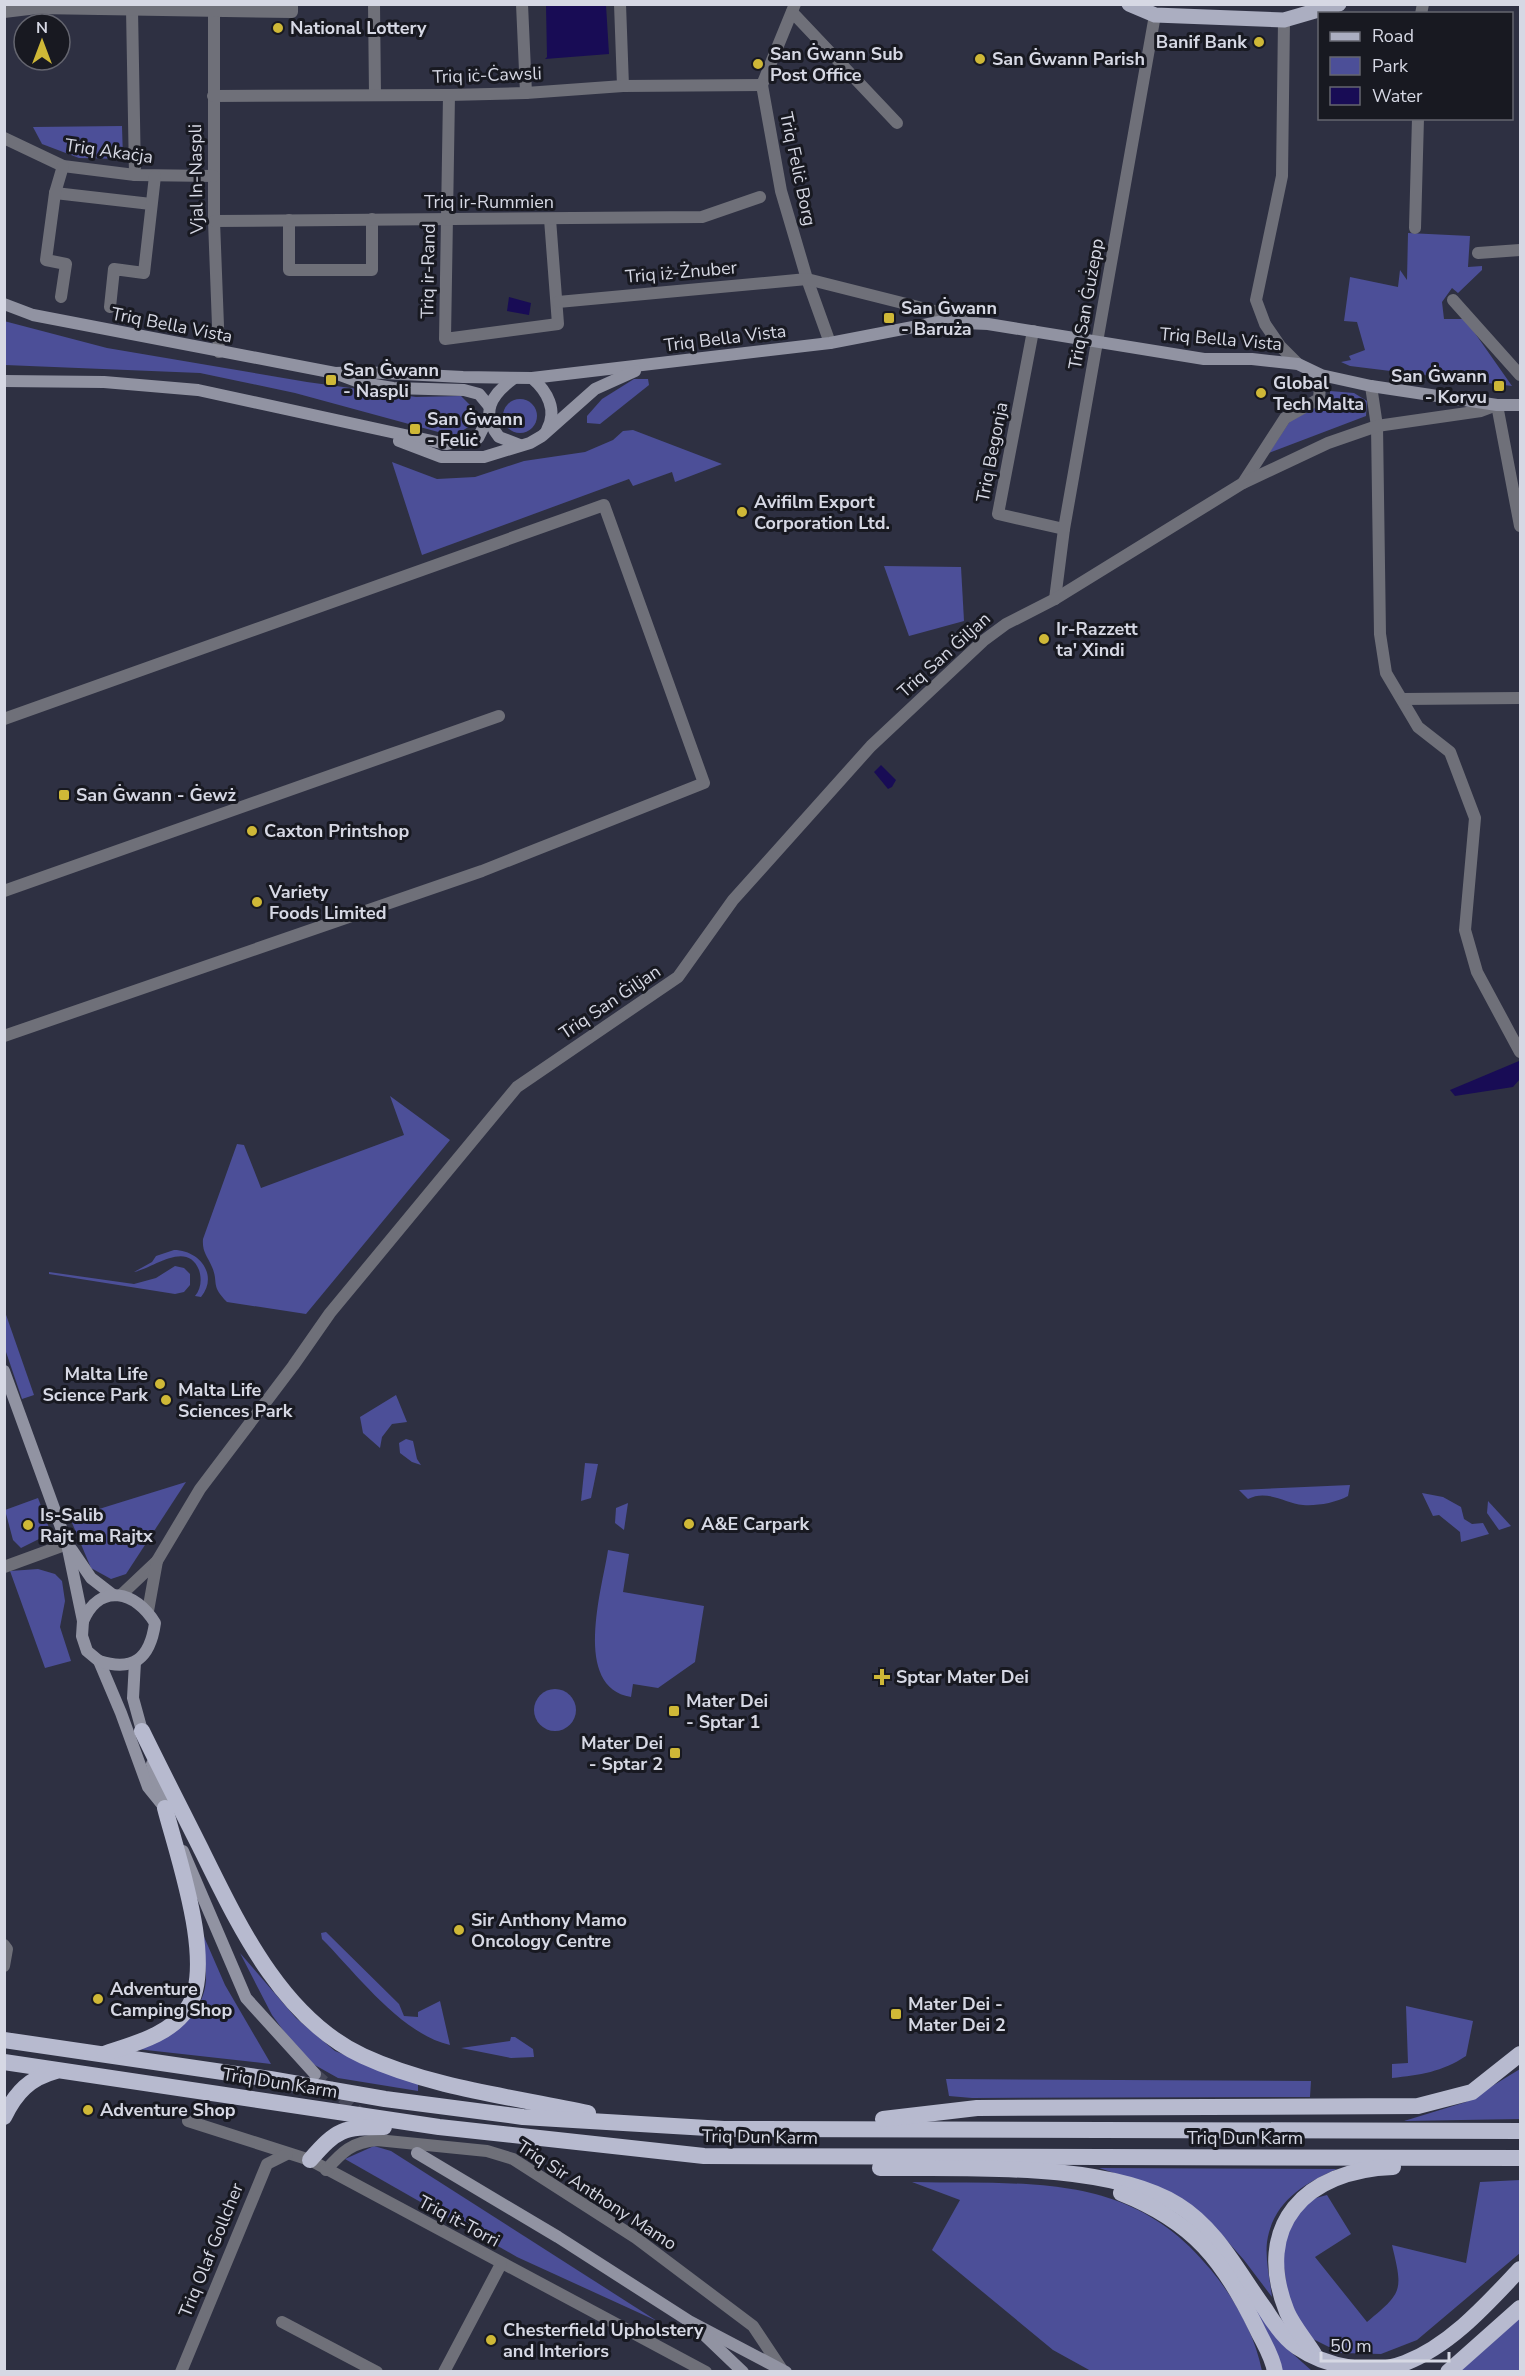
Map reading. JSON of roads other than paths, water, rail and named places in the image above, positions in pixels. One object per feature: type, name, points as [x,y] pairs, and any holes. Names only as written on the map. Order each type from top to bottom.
[{"type":"highway","points":[[142,1731],[246,1940],[304,2015],[333,2039],[363,2056],[418,2076],[640,2124]]},
{"type":"highway","points":[[100,2055],[150,2038],[171,2025],[188,2009],[197,1982],[199,1954],[195,1930],[165,1808]]},
{"type":"highway","name":"Triq Dun Karm","points":[[4,2040],[270,2079],[385,2099],[523,2117],[724,2128],[1521,2131]]},
{"type":"highway","points":[[807,2128],[977,2108],[1418,2106],[1472,2092],[1521,2054]]},
{"type":"highway","name":"Triq Dun Karm","points":[[4,2062],[439,2127],[704,2157],[1521,2158]]},
{"type":"highway","points":[[4,2117],[24,2086],[37,2076],[60,2070]]},
{"type":"highway","points":[[309,2160],[326,2141],[340,2131],[359,2127],[439,2127]]},
{"type":"highway","points":[[704,2157],[731,2166],[963,2169],[1084,2174],[1149,2192],[1179,2205],[1224,2250],[1286,2336],[1296,2346],[1316,2358],[1341,2366],[1364,2368],[1405,2364],[1441,2343],[1478,2314],[1521,2269]]},
{"type":"highway","points":[[1316,2358],[1288,2313],[1275,2254],[1284,2220],[1303,2199],[1332,2179],[1376,2168],[1463,2165],[1499,2158]]},
{"type":"highway","points":[[963,2169],[969,2176],[1066,2178],[1122,2193],[1168,2214],[1206,2246],[1238,2290],[1275,2372]]},
{"type":"highway","points":[[1448,2372],[1521,2308]]},
{"type":"main road","points":[[1129,4],[1155,15],[1294,14],[1339,4]]},
{"type":"main road","name":"Triq Bella Vista","points":[[4,304],[33,315],[336,374],[362,383],[393,388],[464,390],[513,379]]},
{"type":"main road","name":"Triq Bella Vista","points":[[336,374],[363,372],[532,378],[830,343],[939,322],[988,324],[1204,359],[1252,358],[1299,364],[1321,375],[1371,386],[1497,405],[1521,405]]},
{"type":"main road","name":"Triq Bella Vista","points":[[530,443],[542,436],[595,389],[644,366]]},
{"type":"main road","points":[[532,378],[542,387],[551,406],[549,427],[542,436]]},
{"type":"main road","points":[[4,381],[104,382],[198,390],[446,444],[478,438],[495,392],[513,379]]},
{"type":"main road","points":[[464,390],[479,394],[499,437],[508,443],[530,443]]},
{"type":"main road","points":[[362,427],[441,457],[484,457],[530,443]]},
{"type":"main road","points":[[4,1371],[67,1544],[83,1621],[82,1636],[87,1651],[99,1661],[117,1667],[135,1662],[151,1644],[154,1623],[148,1611],[136,1600],[117,1595],[91,1578],[67,1544]]},
{"type":"main road","points":[[83,1621],[94,1603],[117,1595]]},
{"type":"main road","points":[[99,1661],[148,1787],[165,1808]]},
{"type":"main road","points":[[135,1662],[133,1698],[165,1808],[246,1998],[315,2074]]},
{"type":"main road","name":"Triq Sir Anthony Mamo","points":[[417,2153],[558,2237],[689,2321],[783,2370]]},
{"type":"main road","points":[[689,2321],[743,2372]]},
{"type":"street","points":[[375,4],[375,95]]},
{"type":"street","points":[[522,4],[526,93]]},
{"type":"street","points":[[621,4],[623,86]]},
{"type":"street","points":[[4,12],[37,6],[132,9],[292,8]]},
{"type":"street","name":"Vjal In-Naspli","points":[[214,7],[214,221],[219,352]]},
{"type":"street","points":[[762,85],[793,8],[897,123]]},
{"type":"street","points":[[132,9],[135,175]]},
{"type":"street","points":[[1294,14],[1282,176],[1256,300],[1265,324],[1280,345],[1299,364]]},
{"type":"street","name":"Triq San Ġużepp","points":[[1055,599],[1064,529],[1155,15]]},
{"type":"street","name":"Triq iċ-Ċawsli","points":[[213,96],[449,95],[526,93],[623,86],[762,85]]},
{"type":"street","name":"Triq Feliċ Borg","points":[[762,85],[782,191],[807,279],[830,343]]},
{"type":"street","name":"Triq ir-Rand","points":[[449,95],[445,339],[558,324],[558,302]]},
{"type":"street","points":[[1415,228],[1418,120]]},
{"type":"street","name":"Triq Akaċja","points":[[4,138],[63,166],[135,175],[214,176]]},
{"type":"street","points":[[61,297],[66,264],[46,260],[56,193],[63,166]]},
{"type":"street","points":[[110,307],[114,269],[144,273],[155,176]]},
{"type":"street","points":[[56,193],[151,204]]},
{"type":"street","name":"Triq ir-Rummien","points":[[214,221],[702,217],[760,197]]},
{"type":"street","points":[[289,220],[289,270],[372,270],[372,219]]},
{"type":"street","points":[[550,219],[558,302]]},
{"type":"street","points":[[1478,253],[1521,250]]},
{"type":"street","name":"Triq iż-Żnuber","points":[[558,302],[807,279]]},
{"type":"street","name":"Triq Bella Vista","points":[[807,279],[988,324]]},
{"type":"street","points":[[1453,300],[1521,375]]},
{"type":"street","name":"Triq Begonja","points":[[1033,331],[998,514],[1064,529]]},
{"type":"street","name":"Triq San Ġiljan","points":[[1243,483],[1285,418],[1319,399],[1321,375]]},
{"type":"street","points":[[1371,386],[1377,426],[1380,634],[1386,673],[1418,727],[1450,752],[1475,818],[1465,930],[1477,972],[1521,1052]]},
{"type":"street","points":[[1497,405],[1521,526]]},
{"type":"street","name":"Triq San Ġiljan","points":[[117,1595],[157,1561],[200,1489],[330,1313],[517,1087],[678,977],[733,900],[871,746],[983,641],[1006,624],[1055,599],[1243,483],[1328,443],[1377,426],[1481,411],[1497,405]]},
{"type":"street","points":[[4,719],[604,505],[704,783],[482,871],[4,1036]]},
{"type":"street","points":[[1403,699],[1521,698]]},
{"type":"street","points":[[4,891],[499,716]]},
{"type":"street","points":[[4,1567],[67,1544]]},
{"type":"street","name":"Triq San Ġiljan","points":[[148,1611],[157,1561]]},
{"type":"street","points":[[4,1966],[6,1947]]},
{"type":"street","name":"Triq it-Torri","points":[[188,2121],[309,2160],[706,2372]]},
{"type":"street","name":"Triq Sir Anthony Mamo","points":[[326,2170],[344,2150],[361,2142],[377,2140],[488,2151],[513,2159],[636,2238],[753,2326],[783,2370]]},
{"type":"street","name":"Triq Olaf Gollcher","points":[[181,2372],[267,2164],[287,2154]]},
{"type":"street","points":[[444,2372],[501,2264]]},
{"type":"street","points":[[282,2322],[377,2372]]},
{"type":"water","points":[[546,5],[606,5],[609,54],[545,59],[547,57]]},
{"type":"water","points":[[509,297],[531,303],[529,315],[507,311]]},
{"type":"water","points":[[881,765],[896,780],[888,789],[874,772]]},
{"type":"water","points":[[1519,1061],[1520,1079],[1513,1087],[1455,1096],[1450,1090]]},
{"type":"tunnel","points":[[315,2074],[362,2115]]},
{"type":"place","name":"National Lottery","points":[[278,28]]},
{"type":"place","name":"Banif Bank","points":[[1259,42]]},
{"type":"place","name":"San Ġwann Parish","points":[[980,59]]},
{"type":"place","name":"San Ġwann Sub Post Office","points":[[758,64]]},
{"type":"place","name":"San Ġwann - Baruża","points":[[889,318]]},
{"type":"place","name":"San Ġwann - Naspli","points":[[331,380]]},
{"type":"place","name":"San Ġwann - Korvu","points":[[1499,386]]},
{"type":"place","name":"Global Tech Malta","points":[[1261,393]]},
{"type":"place","name":"San Ġwann - Feliċ","points":[[415,429]]},
{"type":"place","name":"Avifilm Export Corporation Ltd.","points":[[742,512]]},
{"type":"place","name":"Ir-Razzett ta' Xindi","points":[[1044,639]]},
{"type":"place","name":"San Ġwann - Ġewż","points":[[64,795]]},
{"type":"place","name":"Caxton Printshop","points":[[252,831]]},
{"type":"place","name":"Variety Foods Limited","points":[[257,902]]},
{"type":"place","name":"Malta Life Science Park","points":[[160,1384]]},
{"type":"place","name":"Malta Life Sciences Park","points":[[166,1400]]},
{"type":"place","name":"A&E Carpark","points":[[689,1524]]},
{"type":"place","name":"Is-Salib Rajt ma Rajtx","points":[[28,1525]]},
{"type":"place","name":"Sptar Mater Dei","points":[[882,1677]]},
{"type":"place","name":"Mater Dei - Sptar 1","points":[[674,1711]]},
{"type":"place","name":"Mater Dei - Sptar 2","points":[[675,1753]]},
{"type":"place","name":"Sir Anthony Mamo Oncology Centre","points":[[459,1930]]},
{"type":"place","name":"Adventure Camping Shop","points":[[98,1999]]},
{"type":"place","name":"Mater Dei - Mater Dei 2","points":[[896,2014]]},
{"type":"place","name":"Adventure Shop","points":[[88,2110]]},
{"type":"place","name":"Chesterfield Upholstery and Interiors","points":[[491,2340]]}]
